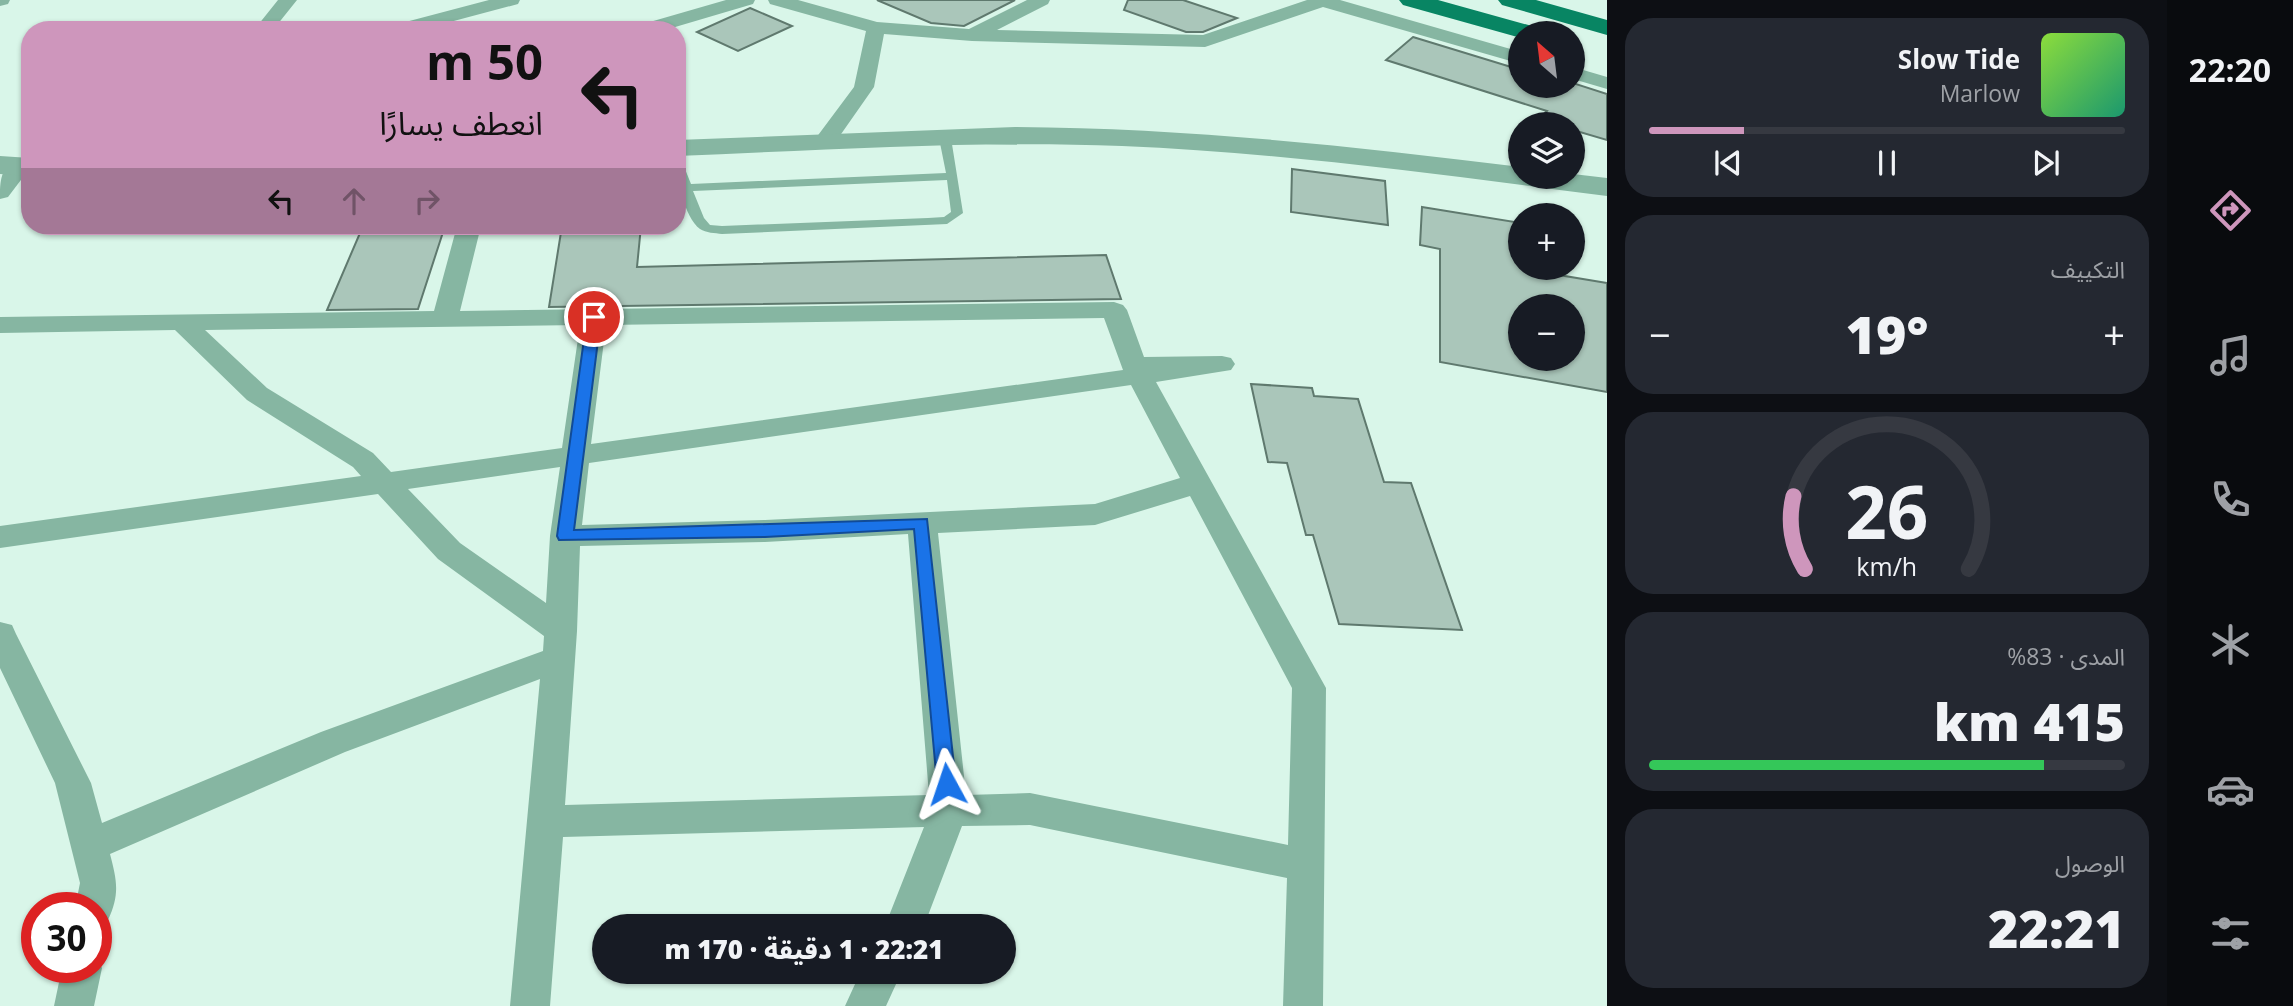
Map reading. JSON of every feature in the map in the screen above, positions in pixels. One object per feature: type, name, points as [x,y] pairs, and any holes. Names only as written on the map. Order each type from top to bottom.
[{"type":"main road","points":[[1411,0],[1508,27]]},
{"type":"main road","points":[[1510,0],[1607,27]]},
{"type":"main road","points":[[1546,0],[1607,12]]},
{"type":"street","points":[[270,21],[288,0]]},
{"type":"street","points":[[434,21],[511,0]]},
{"type":"street","points":[[674,21],[746,0]]},
{"type":"street","points":[[777,0],[876,27],[972,35],[1205,41],[1321,0],[1508,54]]},
{"type":"street","points":[[972,35],[1041,0]]},
{"type":"street","points":[[408,21],[412,9]]},
{"type":"street","points":[[824,142],[864,87],[876,27]]},
{"type":"street","points":[[1586,77],[1607,83]]},
{"type":"street","points":[[686,148],[1064,136],[1234,145],[1391,159],[1508,174]]},
{"type":"street","points":[[0,192],[16,166]]},
{"type":"street","points":[[1585,184],[1607,187]]},
{"type":"street","points":[[445,319],[467,235]]},
{"type":"street","points":[[0,325],[1114,310],[1134,366],[1308,688],[1303,1006]]},
{"type":"street","points":[[530,1006],[547,822],[565,536],[594,317]]},
{"type":"street","points":[[181,323],[257,394],[363,460],[449,551],[560,644]]},
{"type":"street","points":[[0,537],[1222,364],[1134,366]]},
{"type":"street","points":[[565,536],[765,531],[1095,514],[1196,483]]},
{"type":"street","points":[[909,914],[949,811],[922,523]]},
{"type":"street","points":[[1,637],[73,783],[99,883],[97,892]]},
{"type":"street","points":[[90,845],[560,644]]},
{"type":"street","points":[[547,822],[719,815],[1030,809],[1306,865]]},
{"type":"street","points":[[74,1006],[79,983]]},
{"type":"street","points":[[865,1006],[876,984]]},
{"type":"lane","points":[[686,184],[698,219],[706,228],[722,230],[947,220],[957,213],[945,138]]},
{"type":"lane","points":[[688,188],[953,176]]},
{"type":"building","points":[[877,0],[1015,0],[964,26],[931,23]]},
{"type":"building","points":[[1128,0],[1183,0],[1237,18],[1203,32],[1186,32],[1124,10]]},
{"type":"building","points":[[750,8],[792,26],[738,51],[697,32]]},
{"type":"building","points":[[1413,37],[1508,66],[1508,98],[1586,98],[1586,87],[1607,94],[1607,140],[1585,134],[1585,112],[1546,112],[1386,60]]},
{"type":"building","points":[[1292,169],[1385,181],[1388,225],[1291,212]]},
{"type":"building","points":[[1422,207],[1508,221],[1508,280],[1585,279],[1607,283],[1607,392],[1440,362],[1440,249],[1420,245]]},
{"type":"building","points":[[359,235],[442,235],[418,309],[327,310]]},
{"type":"building","points":[[561,235],[640,235],[637,267],[1106,255],[1121,299],[549,307]]},
{"type":"building","points":[[1251,384],[1312,388],[1314,396],[1358,399],[1384,482],[1411,483],[1462,630],[1339,624],[1313,535],[1306,535],[1287,463],[1268,462]]},
{"type":"route","points":[[594,317],[565,536],[765,531],[922,523],[947,784]]}]
